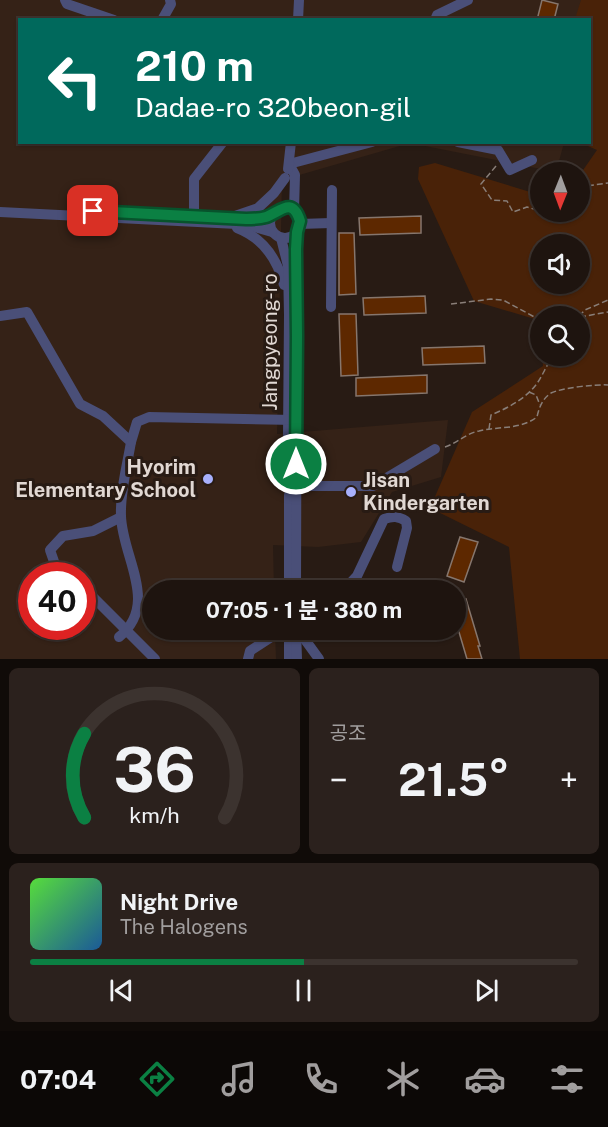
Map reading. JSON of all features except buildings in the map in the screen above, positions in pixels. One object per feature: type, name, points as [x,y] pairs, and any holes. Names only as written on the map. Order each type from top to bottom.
[{"type":"street","points":[[65,0],[67,4],[108,18]]},
{"type":"street","points":[[163,18],[171,4],[170,0]]},
{"type":"street","points":[[436,18],[437,15],[468,0]]},
{"type":"street","points":[[298,18],[302,2]]},
{"type":"street","points":[[194,217],[194,179],[221,144]]},
{"type":"street","points":[[277,235],[269,222],[284,188],[291,144]]},
{"type":"street","points":[[289,164],[364,144]]},
{"type":"street","points":[[468,144],[498,150],[510,170],[532,160]]},
{"type":"street","points":[[289,164],[295,175],[294,211]]},
{"type":"street","points":[[228,221],[258,208],[274,194],[285,178]]},
{"type":"street","points":[[331,307],[332,190]]},
{"type":"street","points":[[0,205],[194,217],[228,221],[255,226],[277,235],[291,237],[298,228],[299,216],[294,211],[282,208],[257,218],[228,221],[0,212]]},
{"type":"street","points":[[228,221],[246,231],[272,253],[289,295]]},
{"type":"street","points":[[298,228],[331,223]]},
{"type":"street","name":"Jangpyeong-ro","points":[[292,420],[298,228]]},
{"type":"street","name":"Jangpyeong-ro","points":[[277,235],[288,266],[296,580]]},
{"type":"street","points":[[0,316],[27,312],[80,404],[103,416],[131,442]]},
{"type":"street","points":[[119,637],[128,630],[140,605],[121,517],[131,442],[137,422],[149,417],[292,420]]},
{"type":"street","points":[[293,486],[373,486],[435,449]]},
{"type":"street","name":"Jangpyeong-ro","points":[[289,580],[293,486]]},
{"type":"street","points":[[54,562],[50,550],[63,536],[93,531],[121,517]]},
{"type":"street","points":[[354,580],[384,519],[392,517],[399,517],[406,521],[407,528],[397,567]]},
{"type":"street","points":[[96,600],[155,659]]},
{"type":"street","points":[[248,659],[250,651],[267,640]]},
{"type":"street","points":[[289,640],[289,659]]},
{"type":"street","points":[[297,640],[297,659]]},
{"type":"street","points":[[305,640],[319,659]]},
{"type":"path","points":[[504,159],[481,184],[492,200],[507,201],[513,212],[530,208]]},
{"type":"path","points":[[590,185],[608,183]]},
{"type":"path","points":[[451,304],[491,299],[502,300],[530,315]]},
{"type":"path","points":[[590,308],[608,300]]},
{"type":"path","points":[[590,315],[608,312]]},
{"type":"path","points":[[488,430],[491,415],[513,405],[528,392],[541,378],[546,366]]},
{"type":"path","points":[[435,449],[460,441],[478,431],[530,423],[537,417],[540,405],[551,393],[595,384],[608,385]]},
{"type":"path","points":[[528,392],[536,395],[540,405]]},
{"type":"shaded area","points":[[0,0],[603,0],[591,18],[18,18],[18,144],[407,144],[282,180],[277,434],[448,420],[441,477],[392,492],[361,542],[318,547],[273,545],[274,580],[142,580],[142,640],[275,640],[276,659],[0,659]]},
{"type":"shaded area","points":[[581,0],[608,0],[608,659],[520,659],[509,547],[430,508],[472,412],[543,366],[590,366],[590,306],[530,306],[530,318],[474,301],[418,179],[419,167],[435,163],[530,192],[530,222],[590,222],[589,162],[597,150],[583,144],[591,144],[591,18],[575,18]]},
{"type":"shaded area","points":[[415,144],[564,144],[559,162],[530,162],[530,167]]},
{"type":"place","name":"Hyorim Elementary School","points":[[208,479]]},
{"type":"place","name":"Jisan Kindergarten","points":[[351,492]]},
{"type":"route","points":[[93,211],[246,219],[265,217],[282,208],[296,212],[300,226],[297,232],[296,249],[296,464]]}]
